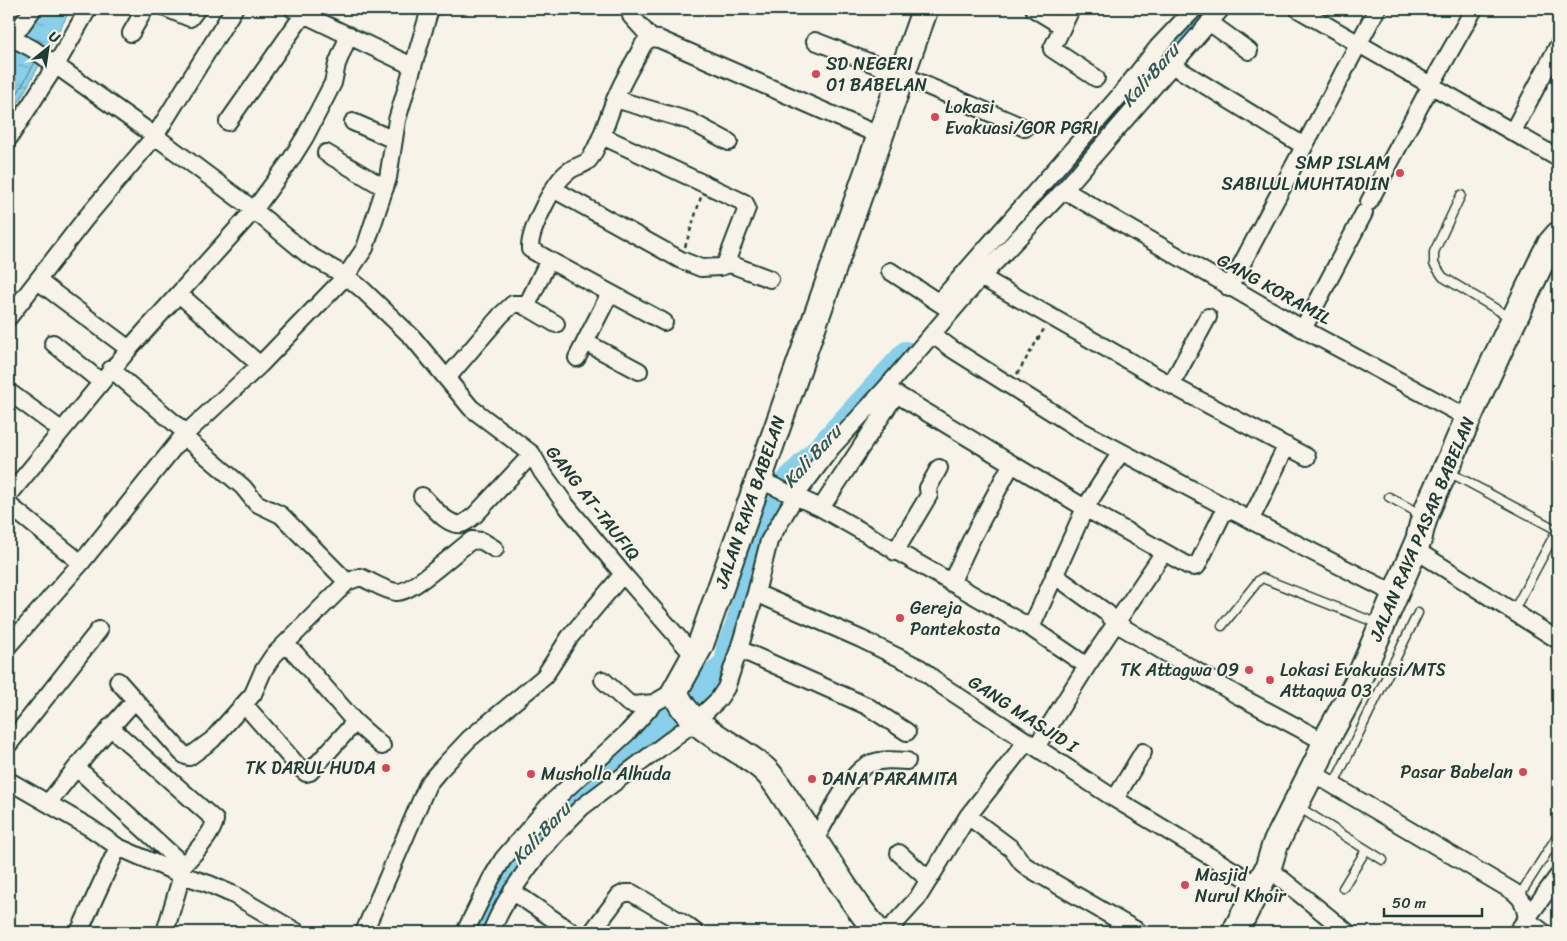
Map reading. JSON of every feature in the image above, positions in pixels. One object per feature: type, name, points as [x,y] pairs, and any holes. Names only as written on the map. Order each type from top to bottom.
[{"type":"main road","name":"JALAN RAYA BABELAN","points":[[678,705],[695,657],[778,488],[881,136],[925,9]]},
{"type":"main road","name":"JALAN RAYA PASAR BABELAN","points":[[1235,932],[1264,877],[1275,845],[1325,742],[1357,683],[1383,626],[1419,539],[1425,516],[1468,418],[1514,320],[1552,249]]},
{"type":"main road","points":[[678,705],[720,739],[739,750],[766,771],[815,840],[867,919],[878,932]]},
{"type":"street","points":[[20,43],[33,9]]},
{"type":"street","points":[[9,138],[56,65],[88,9]]},
{"type":"street","points":[[131,33],[145,9]]},
{"type":"street","points":[[168,9],[190,18],[197,9]]},
{"type":"street","points":[[9,317],[86,219],[155,136],[234,9]]},
{"type":"street","points":[[9,645],[81,563],[184,434],[260,364],[346,276],[365,248],[385,188],[397,120],[430,9]]},
{"type":"street","points":[[631,9],[631,16],[651,38]]},
{"type":"street","points":[[1034,9],[1062,26]]},
{"type":"street","points":[[1071,9],[1052,49],[1096,78]]},
{"type":"street","points":[[945,307],[981,277],[1064,190],[1129,100],[1158,48],[1194,9]]},
{"type":"street","points":[[1298,9],[1558,158]]},
{"type":"street","points":[[1229,288],[1376,9]]},
{"type":"street","points":[[1303,329],[1431,85],[1474,9]]},
{"type":"street","points":[[228,122],[298,12],[412,66]]},
{"type":"street","points":[[821,508],[891,391],[932,334],[945,307],[1129,100],[1172,65],[1212,14],[1249,51]]},
{"type":"street","points":[[81,563],[10,495],[111,369],[254,210],[305,137],[333,83],[337,64],[349,35]]},
{"type":"street","points":[[664,322],[530,249],[530,241],[547,200],[563,176],[569,170],[587,163],[591,158],[602,136],[615,99],[646,40],[651,38],[659,39],[881,136]]},
{"type":"street","points":[[815,42],[902,75],[1025,128]]},
{"type":"street","name":"GANG AT-TAUFIQ","points":[[20,43],[56,65],[155,136],[254,210],[306,254],[346,276],[363,290],[413,338],[471,408],[532,454],[542,472],[566,504],[623,574],[695,657]]},
{"type":"street","points":[[1513,131],[1558,46]]},
{"type":"street","points":[[1172,65],[1304,146]]},
{"type":"street","points":[[615,99],[690,121],[729,142]]},
{"type":"street","points":[[353,122],[394,140]]},
{"type":"street","points":[[602,136],[733,196],[748,206],[725,265]]},
{"type":"street","points":[[326,154],[385,188]]},
{"type":"street","points":[[554,190],[681,260],[701,268],[720,268],[730,264],[770,279]]},
{"type":"street","name":"GANG KORAMIL","points":[[1064,190],[1229,288],[1468,418]]},
{"type":"street","points":[[526,307],[549,260]]},
{"type":"street","points":[[890,271],[945,307]]},
{"type":"street","points":[[981,277],[1170,385],[1307,456]]},
{"type":"street","points":[[38,281],[129,348]]},
{"type":"street","points":[[577,358],[610,293]]},
{"type":"street","points":[[179,294],[260,364]]},
{"type":"street","points":[[447,378],[510,306],[518,303],[556,324]]},
{"type":"street","points":[[1170,385],[1208,317]]},
{"type":"street","points":[[932,334],[952,349],[1082,431],[1395,594]]},
{"type":"street","points":[[585,342],[639,370]]},
{"type":"street","points":[[53,343],[100,382]]},
{"type":"street","points":[[111,369],[243,487],[256,503],[281,515],[347,582]]},
{"type":"street","points":[[603,680],[628,703],[634,706],[678,705],[718,700],[726,688],[756,593],[769,541],[778,488],[832,447],[891,391]]},
{"type":"street","points":[[891,391],[1011,464],[1189,566],[1197,566],[1226,507]]},
{"type":"street","points":[[9,392],[61,430]]},
{"type":"street","points":[[1250,520],[1262,500],[1274,468],[1287,446]]},
{"type":"street","points":[[1031,628],[1086,508],[1121,452]]},
{"type":"street","points":[[422,496],[450,522],[465,523],[475,515],[532,454]]},
{"type":"street","points":[[951,583],[972,538],[1011,464]]},
{"type":"street","points":[[896,552],[929,495],[928,488],[939,468]]},
{"type":"street","points":[[778,488],[821,508],[1031,628],[1087,666]]},
{"type":"street","points":[[118,681],[182,753],[189,756],[212,740],[253,694],[267,664],[347,582],[360,577],[394,591],[403,591],[416,584],[472,540],[482,541],[495,549]]},
{"type":"street","points":[[1414,549],[1558,640]]},
{"type":"street","points":[[887,932],[917,899],[968,816],[1031,744],[1087,666],[1164,552]]},
{"type":"street","points":[[364,932],[424,793],[433,778],[469,739],[544,677],[569,638],[623,574]]},
{"type":"street","points":[[1054,575],[1100,607],[1116,624],[1237,695],[1325,742]]},
{"type":"street","name":"GANG MASJID I","points":[[756,593],[861,638],[920,668],[941,685],[1115,799],[1264,877],[1347,932]]},
{"type":"street","points":[[9,744],[99,630]]},
{"type":"street","points":[[285,645],[296,654],[354,722],[382,746]]},
{"type":"street","points":[[739,649],[860,703],[906,732]]},
{"type":"street","points":[[48,803],[110,727],[135,700]]},
{"type":"street","points":[[244,704],[306,773],[310,772],[354,722]]},
{"type":"street","points":[[465,932],[491,878],[503,859],[560,812],[582,807],[678,705]]},
{"type":"street","points":[[491,932],[512,890],[560,812],[628,732],[678,705]]},
{"type":"street","points":[[110,727],[215,820],[208,836],[180,871],[165,932]]},
{"type":"street","points":[[1115,799],[1143,752]]},
{"type":"street","points":[[815,840],[842,793],[866,765],[880,760],[907,761]]},
{"type":"street","points":[[77,768],[180,871]]},
{"type":"street","points":[[1311,772],[1519,896],[1525,906],[1522,926]]},
{"type":"street","points":[[9,781],[94,830],[118,847],[180,871],[234,895],[297,932]]},
{"type":"street","points":[[968,816],[1012,848],[1027,867],[1139,932]]},
{"type":"street","points":[[79,932],[118,847]]},
{"type":"street","points":[[899,853],[929,880]]},
{"type":"street","points":[[1522,926],[1558,876]]},
{"type":"street","points":[[512,890],[572,932]]},
{"type":"street","points":[[592,932],[619,896],[625,893],[632,893],[695,932]]},
{"type":"street","points":[[1522,926],[1543,932]]},
{"type":"lane","points":[[1461,195],[1434,252],[1434,264],[1443,277],[1514,320]]},
{"type":"lane","points":[[1446,470],[1558,529],[1513,612]]},
{"type":"lane","points":[[1388,497],[1425,516]]},
{"type":"lane","points":[[1222,626],[1258,580],[1262,578],[1383,626]]},
{"type":"lane","points":[[1334,784],[1418,613]]},
{"type":"lane","points":[[1295,805],[1382,860]]},
{"type":"lane","points":[[1519,896],[1558,835]]},
{"type":"lane","points":[[1343,888],[1366,850]]},
{"type":"path","points":[[681,260],[705,184]]},
{"type":"path","points":[[1010,386],[1051,317]]},
{"type":"water","points":[[36,9],[71,9],[9,119],[9,53]]},
{"type":"waterway","name":"Kali Baru","points":[[1110,118],[1208,9]]},
{"type":"waterway","name":"Kali Baru","points":[[977,271],[1087,145]]},
{"type":"waterway","name":"Kali Baru","points":[[481,932],[511,862],[553,823],[568,803],[587,784],[677,710],[727,662],[728,647],[737,625],[763,535],[780,491],[906,353]]},
{"type":"place","name":"SD NEGERI 01 BABELAN","points":[[816,74]]},
{"type":"place","name":"Lokasi Evakuasi/GOR PGRI","points":[[935,117]]},
{"type":"place","name":"SMP ISLAM SABILUL MUHTADIIN","points":[[1400,173]]},
{"type":"place","name":"Gereja Pantekosta","points":[[900,618]]},
{"type":"place","name":"TK Attagwa 09","points":[[1249,670]]},
{"type":"place","name":"Lokasi Evakuasi/MTS Attaqwa 03","points":[[1270,680]]},
{"type":"place","name":"TK DARUL HUDA","points":[[386,768]]},
{"type":"place","name":"Pasar Babelan","points":[[1523,772]]},
{"type":"place","name":"Musholla Alhuda","points":[[531,774]]},
{"type":"place","name":"DANA PARAMITA","points":[[812,779]]},
{"type":"place","name":"Masjid Nurul Khoir","points":[[1185,885]]}]
